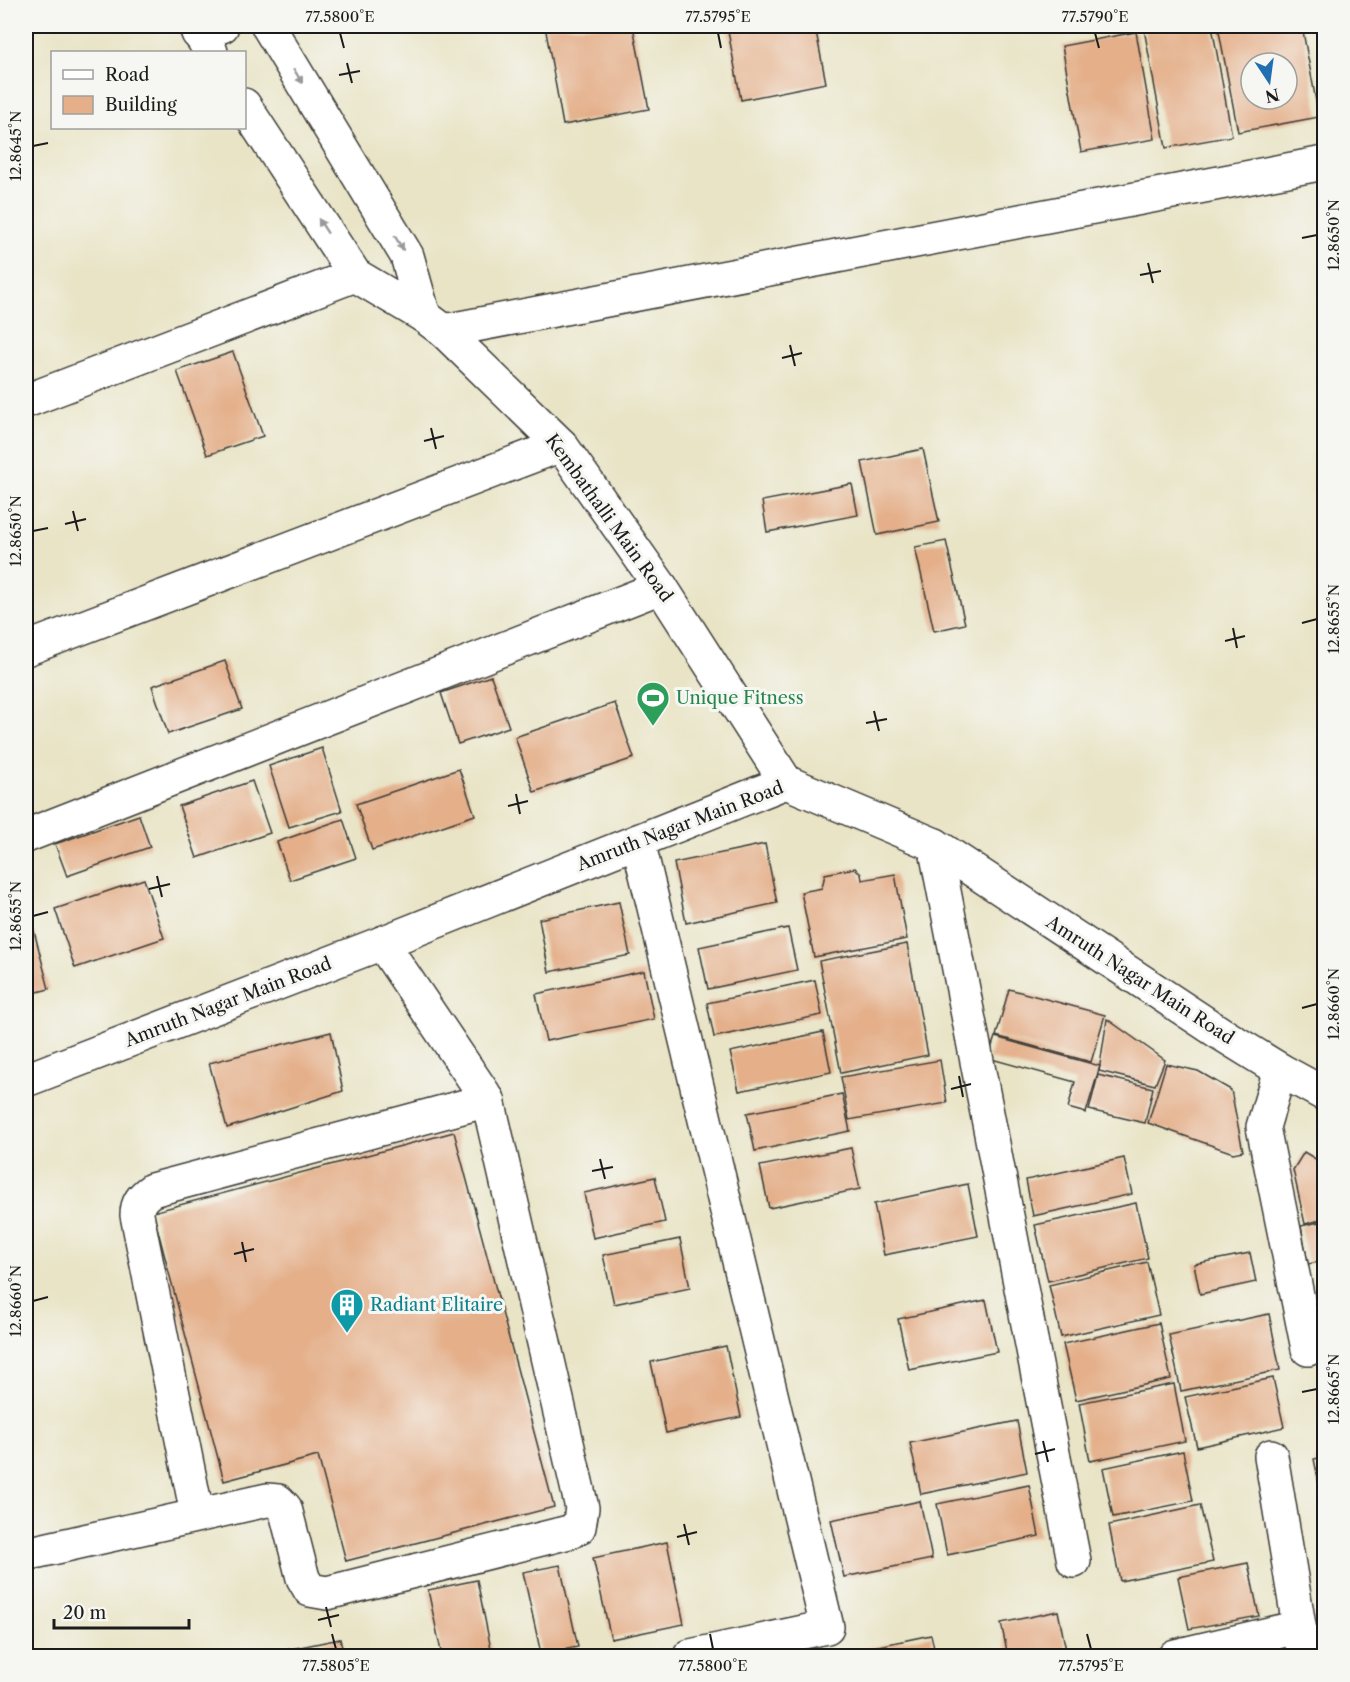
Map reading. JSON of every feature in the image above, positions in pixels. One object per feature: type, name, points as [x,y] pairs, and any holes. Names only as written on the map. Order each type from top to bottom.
[{"type":"street","points":[[268,26],[407,256],[434,324],[1324,163]]},
{"type":"street","points":[[26,401],[355,275],[246,108]]},
{"type":"street","name":"Kembathalli Main Road","points":[[355,275],[434,324],[561,445],[661,587],[786,782]]},
{"type":"street","points":[[26,649],[561,445]]},
{"type":"street","points":[[26,836],[661,587]]},
{"type":"street","name":"Amruth Nagar Main Road","points":[[26,1080],[382,943],[786,782],[935,845],[1280,1070],[1324,1094]]},
{"type":"street","points":[[638,841],[827,1627],[690,1656]]},
{"type":"street","points":[[935,845],[1074,1561]]},
{"type":"street","points":[[26,1554],[197,1514],[267,1500],[278,1501],[285,1508],[303,1578],[310,1590],[327,1593],[569,1532],[579,1527],[582,1508],[488,1100],[382,943]]},
{"type":"street","points":[[1280,1070],[1263,1127],[1308,1350]]},
{"type":"street","points":[[197,1514],[137,1215],[137,1206],[144,1196],[152,1190],[488,1100]]},
{"type":"street","points":[[1175,1656],[1301,1642],[1271,1456]]},
{"type":"building","points":[[545,26],[633,26],[649,109],[563,125]]},
{"type":"building","points":[[727,26],[815,26],[826,83],[741,100]]},
{"type":"building","points":[[1163,26],[1212,26],[1232,136],[1166,148],[1144,29]]},
{"type":"building","points":[[1218,26],[1302,26],[1319,117],[1238,132]]},
{"type":"building","points":[[1136,32],[1155,139],[1081,152],[1062,46]]},
{"type":"building","points":[[233,352],[263,436],[207,455],[177,371]]},
{"type":"building","points":[[923,449],[939,522],[877,535],[862,462]]},
{"type":"building","points":[[852,484],[858,515],[767,532],[762,501]]},
{"type":"building","points":[[946,541],[965,624],[934,631],[915,547]]},
{"type":"building","points":[[225,661],[242,709],[168,734],[152,686]]},
{"type":"building","points":[[491,676],[509,727],[458,744],[441,693]]},
{"type":"building","points":[[615,703],[634,758],[534,792],[515,737]]},
{"type":"building","points":[[322,748],[342,811],[289,827],[269,766]]},
{"type":"building","points":[[459,769],[475,815],[372,850],[356,804]]},
{"type":"building","points":[[252,781],[270,833],[197,858],[179,806]]},
{"type":"building","points":[[139,815],[150,847],[67,876],[55,844]]},
{"type":"building","points":[[343,819],[356,858],[290,880],[277,842]]},
{"type":"building","points":[[765,844],[777,903],[686,923],[674,863]]},
{"type":"building","points":[[855,868],[861,874],[862,880],[895,874],[907,939],[814,957],[801,892],[822,888],[825,874]]},
{"type":"building","points":[[144,879],[164,938],[75,968],[55,909]]},
{"type":"building","points":[[619,902],[630,955],[549,972],[539,919]]},
{"type":"building","points":[[788,928],[797,970],[708,989],[699,947]]},
{"type":"building","points":[[34,931],[49,989],[26,995],[26,933]]},
{"type":"building","points":[[907,944],[928,1055],[841,1073],[819,961]]},
{"type":"building","points":[[644,971],[654,1019],[546,1041],[536,994]]},
{"type":"building","points":[[815,980],[822,1015],[714,1037],[707,1003]]},
{"type":"building","points":[[1009,989],[1105,1015],[1091,1062],[996,1036]]},
{"type":"building","points":[[1107,1019],[1165,1060],[1155,1085],[1099,1071]]},
{"type":"building","points":[[331,1032],[343,1091],[227,1128],[209,1063]]},
{"type":"building","points":[[823,1032],[831,1072],[739,1091],[730,1052]]},
{"type":"building","points":[[995,1037],[1100,1066],[1086,1113],[1068,1108],[1075,1082],[988,1058]]},
{"type":"building","points":[[940,1060],[947,1103],[849,1120],[841,1077]]},
{"type":"building","points":[[1166,1064],[1198,1071],[1231,1090],[1243,1151],[1233,1153],[1148,1123]]},
{"type":"building","points":[[1098,1075],[1153,1088],[1145,1123],[1089,1110]]},
{"type":"building","points":[[842,1094],[850,1131],[755,1151],[747,1113]]},
{"type":"building","name":"Radiant Elitaire","points":[[454,1132],[554,1507],[346,1561],[318,1456],[224,1481],[153,1212]]},
{"type":"building","points":[[851,1148],[860,1189],[769,1208],[760,1166]]},
{"type":"building","points":[[1304,1152],[1324,1164],[1324,1219],[1305,1224],[1293,1170]]},
{"type":"building","points":[[1124,1158],[1132,1194],[1033,1216],[1026,1180]]},
{"type":"building","points":[[655,1177],[665,1222],[593,1238],[584,1193]]},
{"type":"building","points":[[968,1184],[978,1236],[884,1255],[874,1204]]},
{"type":"building","points":[[1136,1203],[1148,1258],[1048,1281],[1035,1225]]},
{"type":"building","points":[[1324,1221],[1324,1261],[1308,1264],[1301,1226]]},
{"type":"building","points":[[680,1239],[690,1288],[614,1304],[603,1255]]},
{"type":"building","points":[[1250,1253],[1256,1282],[1200,1294],[1194,1264]]},
{"type":"building","points":[[1147,1262],[1159,1315],[1061,1337],[1049,1285]]},
{"type":"building","points":[[986,1300],[997,1352],[909,1370],[898,1319]]},
{"type":"building","points":[[1269,1314],[1280,1370],[1181,1391],[1169,1335]]},
{"type":"building","points":[[1159,1323],[1171,1379],[1076,1400],[1063,1344]]},
{"type":"building","points":[[726,1346],[741,1417],[666,1433],[651,1362]]},
{"type":"building","points":[[1273,1378],[1284,1427],[1197,1447],[1185,1397]]},
{"type":"building","points":[[1174,1384],[1185,1441],[1090,1461],[1079,1403]]},
{"type":"building","points":[[1017,1421],[1027,1472],[921,1494],[910,1443]]},
{"type":"building","points":[[1183,1451],[1193,1501],[1113,1517],[1103,1468]]},
{"type":"building","points":[[1324,1457],[1324,1503],[1323,1503],[1314,1459]]},
{"type":"building","points":[[1029,1485],[1039,1536],[947,1555],[937,1504]]},
{"type":"building","points":[[920,1501],[932,1559],[844,1577],[831,1520]]},
{"type":"building","points":[[1200,1505],[1213,1562],[1120,1581],[1109,1525]]},
{"type":"building","points":[[667,1542],[684,1624],[611,1639],[593,1558]]},
{"type":"building","points":[[1248,1563],[1259,1616],[1189,1629],[1178,1577]]},
{"type":"building","points":[[560,1565],[578,1647],[541,1654],[523,1572]]},
{"type":"building","points":[[477,1580],[492,1654],[442,1656],[428,1590]]},
{"type":"building","points":[[1058,1611],[1067,1655],[1008,1656],[1001,1623]]},
{"type":"building","points":[[931,1635],[936,1656],[860,1656],[859,1650]]},
{"type":"building","points":[[340,1639],[344,1656],[261,1656],[261,1655]]},
{"type":"place","name":"Unique Fitness","points":[[653,727]]},
{"type":"place","name":"Radiant Elitaire","points":[[347,1334]]}]
